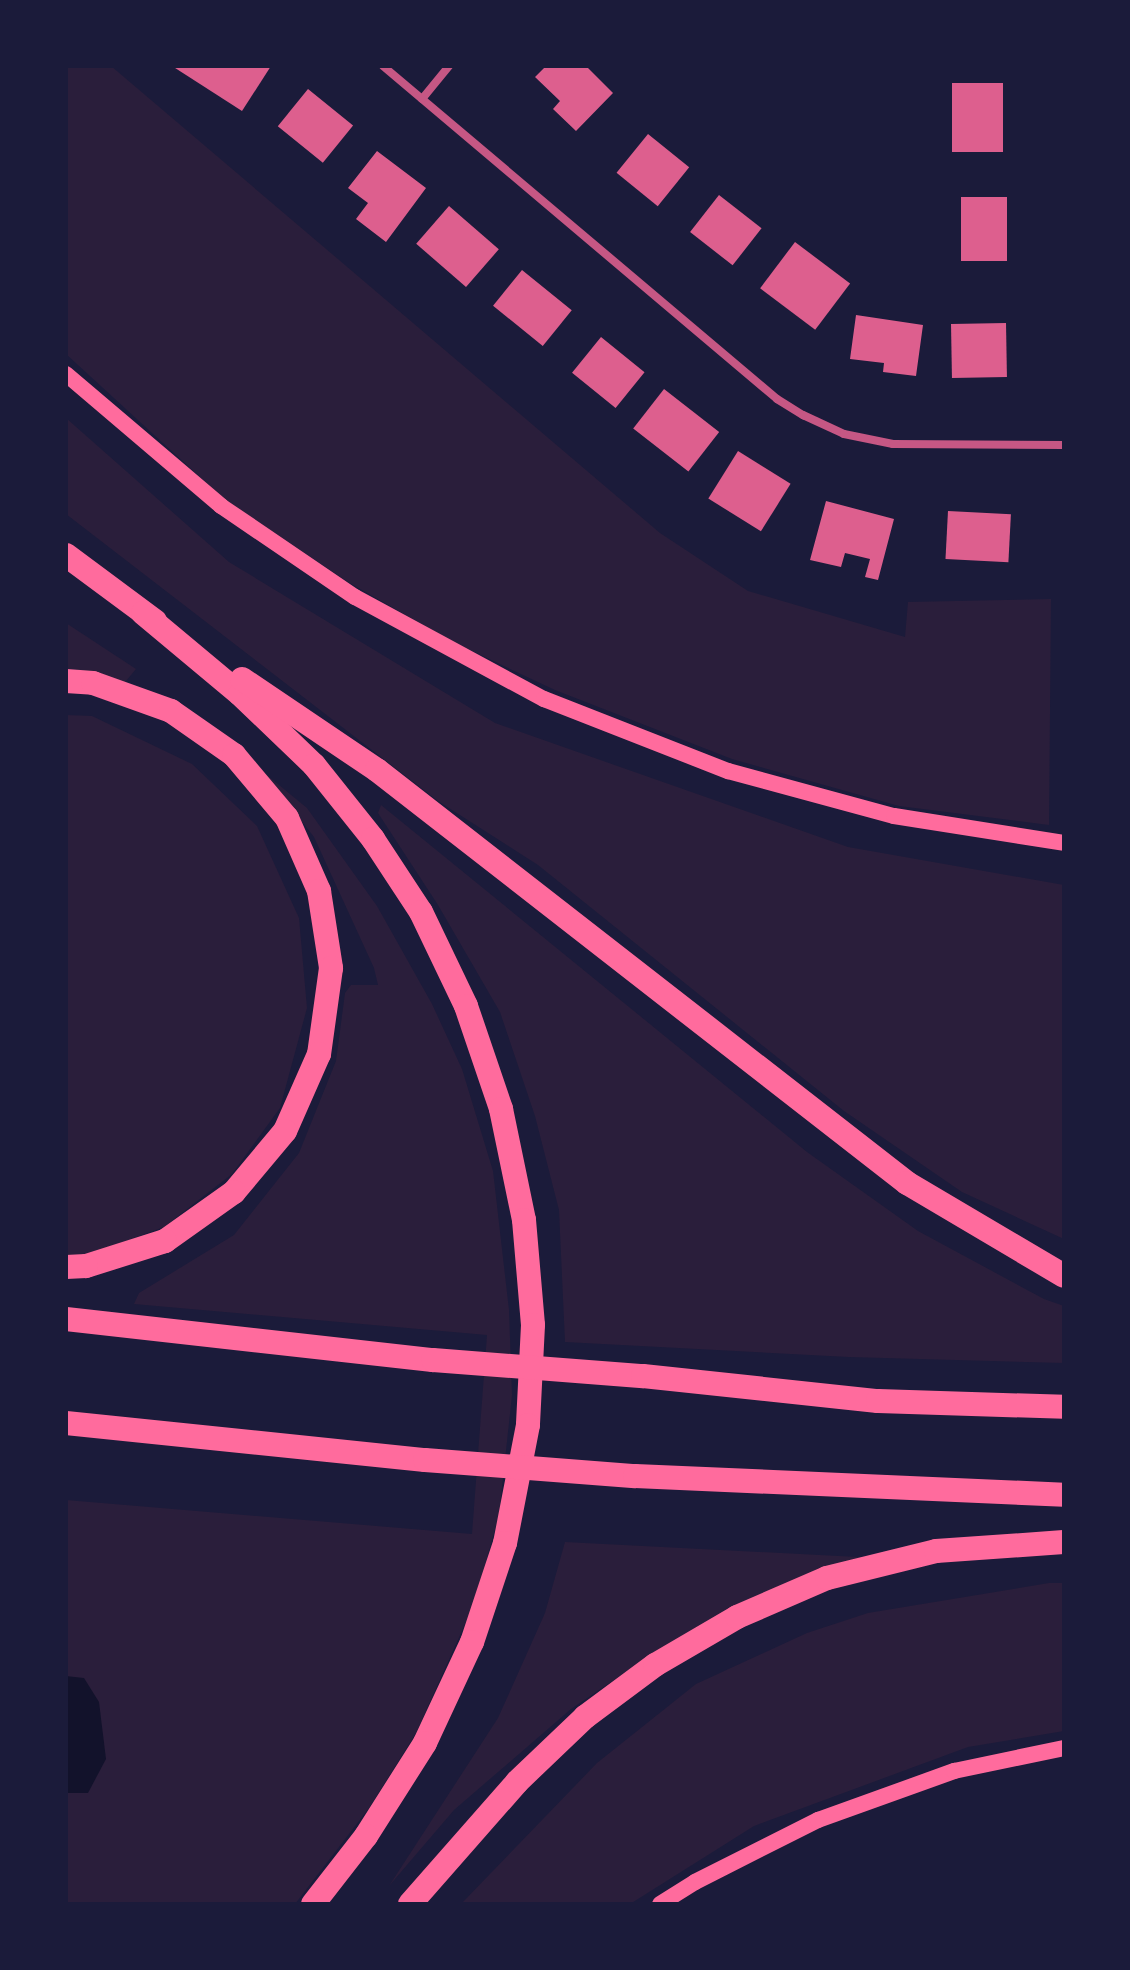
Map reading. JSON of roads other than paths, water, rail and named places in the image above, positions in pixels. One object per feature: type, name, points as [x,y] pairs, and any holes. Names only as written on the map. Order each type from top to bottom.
[{"type":"highway","points":[[66,555],[143,613],[240,694],[314,765],[373,839],[421,912],[466,1006],[501,1109],[524,1220],[533,1325],[528,1425],[505,1543],[472,1642],[425,1743],[366,1836],[313,1904]]},
{"type":"highway","points":[[143,613],[377,770],[907,1183],[1064,1276]]},
{"type":"highway","points":[[66,681],[93,683],[171,711],[234,755],[287,818],[319,891],[331,968],[319,1054],[285,1131],[234,1192],[165,1241],[86,1266],[66,1267]]},
{"type":"highway","points":[[66,1319],[433,1360],[643,1376],[878,1401],[1064,1407]]},
{"type":"highway","points":[[66,1423],[425,1460],[635,1476],[1064,1495]]},
{"type":"highway","points":[[411,1904],[517,1782],[585,1717],[655,1665],[737,1617],[827,1578],[936,1551],[1064,1542]]},
{"type":"main road","points":[[66,374],[221,506],[355,597],[544,699],[743,775],[894,816],[1064,843]]},
{"type":"main road","points":[[660,1904],[695,1882],[818,1820],[954,1771],[1064,1748]]},
{"type":"street","points":[[383,66],[777,399],[803,415],[844,434],[893,444],[1064,445]]},
{"type":"street","points":[[422,99],[449,66]]}]
